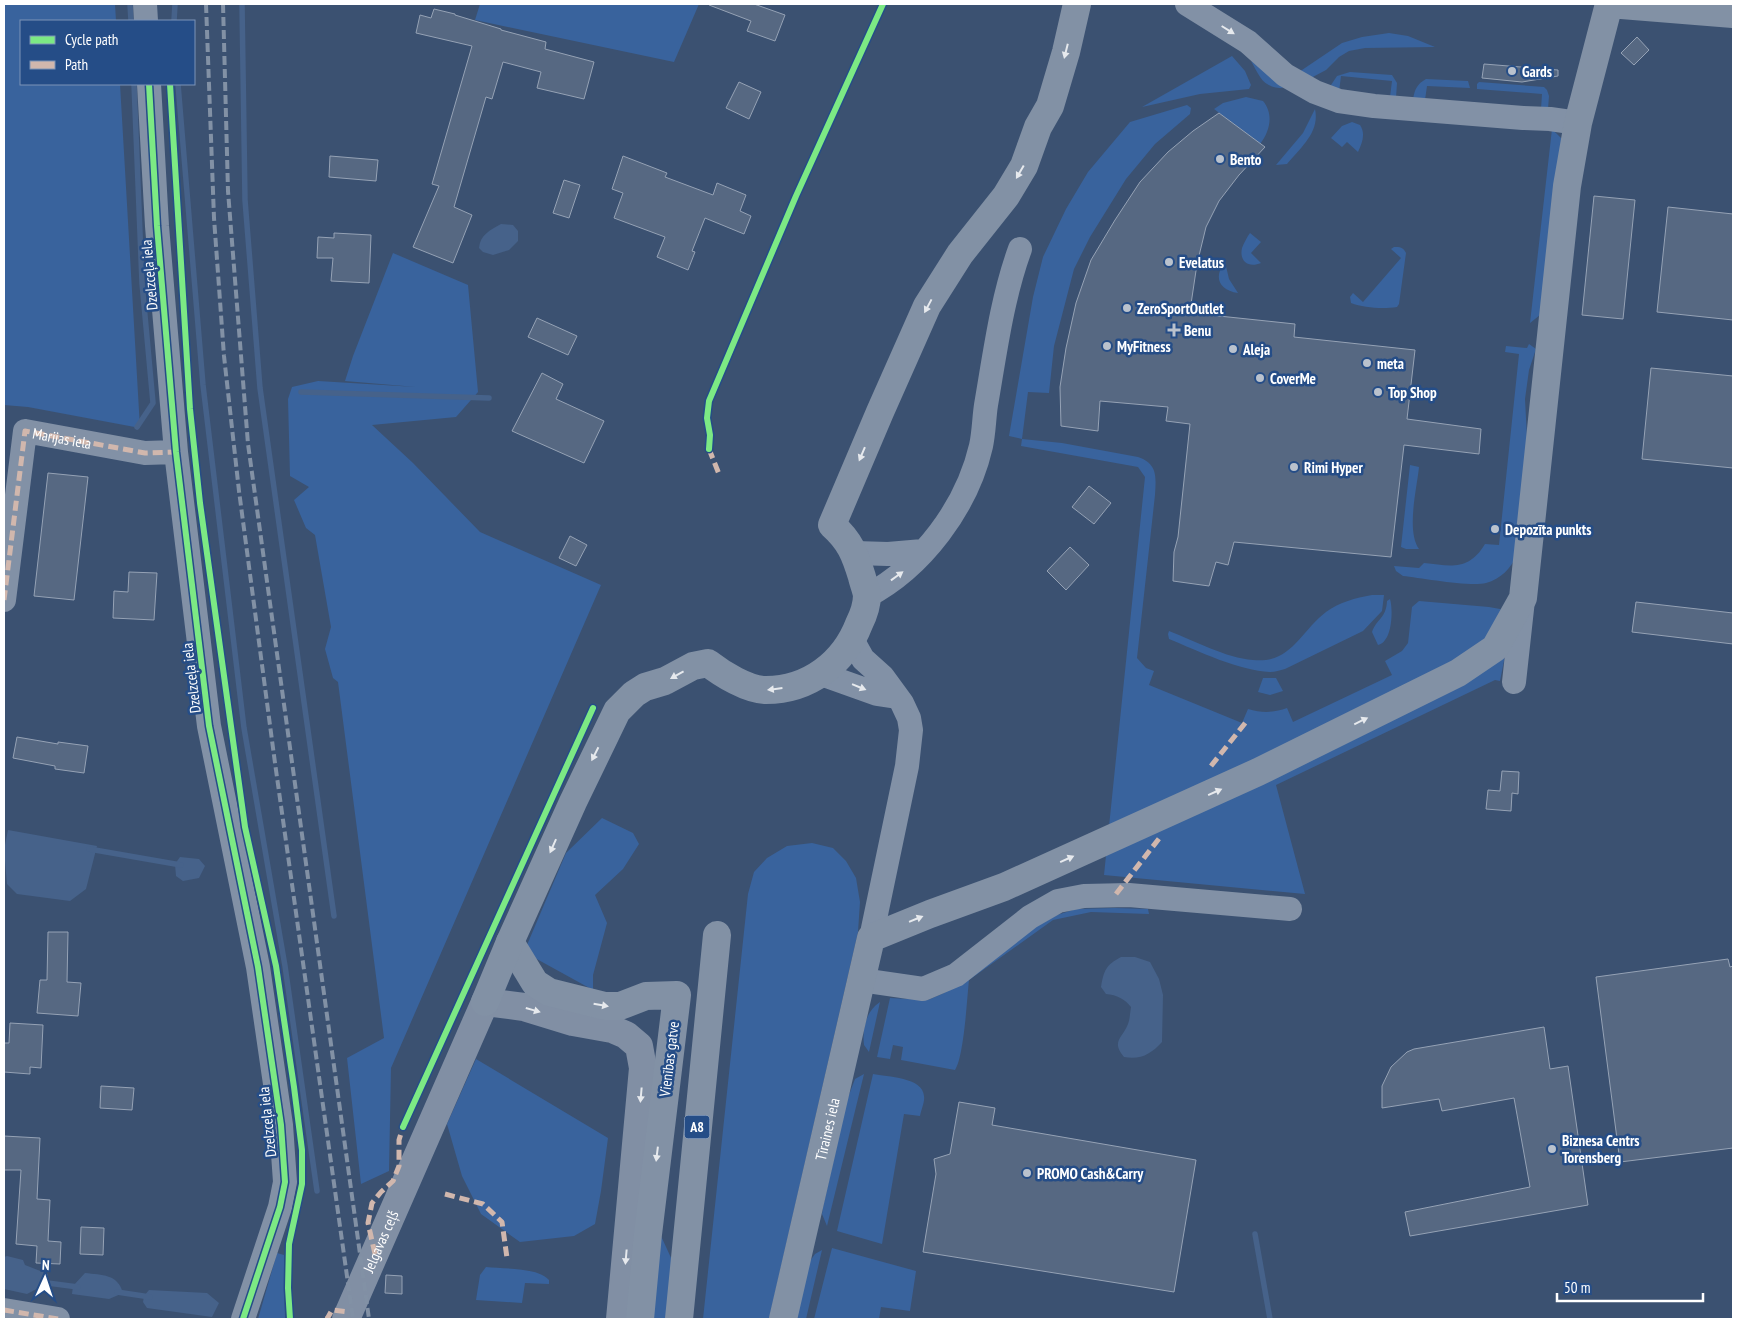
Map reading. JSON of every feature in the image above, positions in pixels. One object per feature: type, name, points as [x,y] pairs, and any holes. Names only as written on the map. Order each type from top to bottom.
[{"type":"highway","points":[[485,1002],[573,802],[617,711],[634,694],[645,687],[666,681],[693,666],[708,664],[724,676],[764,690],[792,687],[821,674],[839,659],[853,640],[862,617],[867,596],[855,553],[842,533],[832,525],[927,306],[960,254],[1006,196],[1024,166],[1038,127],[1050,106],[1066,52],[1077,4]]},
{"type":"highway","points":[[871,938],[1004,887],[1258,772],[1458,673],[1495,648],[1523,598],[1567,186],[1578,123],[1609,4],[1733,14]]},
{"type":"highway","name":"A8","points":[[679,1319],[717,935]]},
{"type":"highway","name":"Tīraines iela","points":[[783,1319],[871,938]]},
{"type":"highway","name":"Vienības gatve","points":[[510,942],[535,983],[549,992],[605,1006],[620,1006],[646,996],[677,995],[648,1234],[640,1319]]},
{"type":"main road","name":"Jelgavas ceļš","points":[[346,1319],[485,1002]]},
{"type":"main road","name":"Vienības gatve","points":[[485,1002],[524,1008],[573,1022],[612,1029],[626,1035],[639,1046],[643,1068],[620,1319]]},
{"type":"street","points":[[145,4],[146,20]]},
{"type":"street","points":[[1187,4],[1248,42],[1285,75],[1315,92],[1339,101],[1374,106],[1550,119],[1578,123]]},
{"type":"street","name":"Dzelzceļa iela","points":[[150,85],[157,226],[176,452],[209,726],[258,967],[281,1125],[285,1182],[280,1207],[243,1319]]},
{"type":"street","points":[[867,596],[906,570],[938,532],[964,494],[981,446],[1005,304],[1020,249]]},
{"type":"street","name":"Marijas iela","points":[[4,600],[25,431],[145,453],[176,452]]},
{"type":"street","points":[[855,553],[888,554],[923,551]]},
{"type":"street","points":[[1514,682],[1523,598]]},
{"type":"street","points":[[853,640],[863,659],[883,676],[902,703],[909,718],[911,730],[907,766],[871,938]]},
{"type":"street","points":[[821,674],[877,694],[897,697]]},
{"type":"street","points":[[861,980],[923,989],[956,976],[1037,913],[1058,901],[1084,896],[1129,895],[1290,909]]},
{"type":"street","points":[[4,1310],[58,1319]]},
{"type":"shaded area","points":[[4,4],[115,4],[116,20],[20,20],[20,85],[120,85],[140,428],[28,407],[4,405]]},
{"type":"shaded area","points":[[480,4],[699,4],[674,62],[475,20]]},
{"type":"shaded area","points":[[1389,33],[1408,36],[1435,47],[1365,48],[1349,51],[1339,57],[1326,70],[1309,79],[1299,72],[1342,43],[1362,37]]},
{"type":"shaded area","points":[[1232,56],[1245,71],[1251,85],[1249,89],[1200,94],[1142,107]]},
{"type":"shaded area","points":[[1251,61],[1272,76],[1283,88],[1266,84]]},
{"type":"shaded area","points":[[1350,72],[1392,75],[1397,83],[1396,98],[1390,97],[1392,81],[1341,76],[1339,92],[1329,88],[1337,76]]},
{"type":"shaded area","points":[[1426,79],[1468,81],[1470,88],[1427,86],[1425,100],[1413,99],[1417,87]]},
{"type":"shaded area","points":[[1479,82],[1544,87],[1549,96],[1548,109],[1541,109],[1542,94],[1477,89]]},
{"type":"shaded area","points":[[1246,97],[1263,101],[1269,111],[1268,128],[1260,144],[1214,109],[1223,103]]},
{"type":"shaded area","points":[[1187,105],[1191,108],[1190,114],[1155,144],[1126,179],[1090,237],[1074,269],[1054,346],[1049,393],[1028,392],[1022,439],[1009,436],[1033,297],[1043,257],[1066,209],[1088,172],[1130,122]]},
{"type":"shaded area","points":[[1315,109],[1315,125],[1308,139],[1287,164],[1276,165],[1303,133]]},
{"type":"shaded area","points":[[1352,122],[1360,125],[1363,132],[1358,152],[1347,142],[1342,147],[1331,138],[1342,126]]},
{"type":"shaded area","points":[[1552,129],[1561,138],[1562,144],[1540,315],[1530,323]]},
{"type":"shaded area","points":[[501,224],[513,225],[518,231],[518,241],[509,250],[493,255],[483,252],[479,248],[481,240],[489,231]]},
{"type":"shaded area","points":[[1250,233],[1261,242],[1251,253],[1261,263],[1253,265],[1246,263],[1241,253]]},
{"type":"shaded area","points":[[1394,247],[1401,248],[1406,253],[1397,307],[1374,308],[1351,303],[1350,297],[1353,293],[1363,302],[1401,258],[1391,249]]},
{"type":"shaded area","points":[[393,253],[468,285],[478,392],[456,417],[372,425],[413,463],[480,532],[601,585],[391,1068],[389,1171],[361,1184],[347,1058],[384,1038],[338,682],[333,678],[325,649],[331,627],[315,535],[306,528],[294,500],[309,487],[290,476],[288,399],[292,387],[318,381],[416,387],[345,381]]},
{"type":"shaded area","points":[[1225,262],[1229,279],[1238,293],[1226,289],[1220,282],[1219,273]]},
{"type":"shaded area","points":[[1529,344],[1536,349],[1529,370],[1525,399],[1528,457],[1515,560],[1501,576],[1479,584],[1403,576],[1396,571],[1394,566],[1419,568],[1424,563],[1459,565],[1473,559],[1485,544],[1499,545],[1519,354],[1505,352],[1506,346],[1527,348]]},
{"type":"shaded area","points":[[1022,439],[1062,443],[1138,457],[1149,463],[1155,477],[1155,495],[1137,658],[1146,668],[1154,671],[1149,685],[1242,723],[1248,709],[1268,712],[1287,708],[1293,722],[1392,675],[1385,661],[1402,651],[1408,643],[1412,607],[1419,601],[1489,607],[1500,609],[1506,614],[1510,630],[1500,681],[1495,680],[1276,785],[1305,894],[1104,875],[1145,477],[1138,467],[1021,446]]},
{"type":"shaded area","points":[[1410,465],[1419,467],[1413,532],[1419,549],[1401,547]]},
{"type":"shaded area","points":[[1372,595],[1384,595],[1382,611],[1363,631],[1285,669],[1276,671],[1258,671],[1246,668],[1169,639],[1169,631],[1232,656],[1243,659],[1266,660],[1286,652],[1326,612],[1348,601]]},
{"type":"shaded area","points":[[1390,599],[1392,614],[1389,632],[1384,641],[1378,645],[1372,632],[1385,611],[1387,601]]},
{"type":"shaded area","points":[[1263,678],[1276,678],[1283,691],[1270,695],[1258,692]]},
{"type":"shaded area","points":[[602,818],[633,833],[639,844],[623,869],[595,895],[607,923],[593,975],[593,990],[524,952],[566,853]]},
{"type":"shaded area","points":[[8,830],[97,846],[86,889],[70,901],[17,894],[7,884],[4,850]]},
{"type":"shaded area","points":[[812,843],[833,848],[846,861],[856,878],[860,902],[858,932],[769,1319],[703,1319],[748,894],[754,872],[767,858],[787,846]]},
{"type":"shaded area","points":[[180,857],[199,859],[205,866],[199,878],[183,881],[176,876],[175,864]]},
{"type":"shaded area","points":[[1076,909],[1148,909],[1149,914],[1091,912],[1053,920],[969,980],[963,1041],[955,1070],[901,1060],[903,1047],[893,1045],[890,1059],[877,1057],[890,998],[928,1000],[944,993],[1037,926],[1057,915]]},
{"type":"shaded area","points":[[1121,957],[1135,957],[1150,962],[1159,979],[1163,995],[1162,1042],[1150,1053],[1136,1058],[1124,1057],[1118,1047],[1119,1040],[1129,1022],[1131,1007],[1120,998],[1106,994],[1101,987],[1106,969]]},
{"type":"shaded area","points":[[880,1002],[869,1052],[864,1045],[864,1027],[871,1010]]},
{"type":"shaded area","points":[[476,1059],[608,1138],[595,1224],[574,1236],[520,1242],[481,1214],[462,1176],[447,1124]]},
{"type":"shaded area","points":[[864,1074],[827,1226],[822,1214],[823,1207],[847,1100],[855,1079]]},
{"type":"shaded area","points":[[873,1074],[911,1081],[918,1085],[924,1096],[920,1116],[904,1114],[882,1244],[837,1231]]},
{"type":"shaded area","points":[[661,1236],[672,1260],[667,1319],[653,1319]]},
{"type":"shaded area","points":[[832,1248],[916,1271],[910,1311],[881,1307],[879,1319],[814,1319]]},
{"type":"shaded area","points":[[822,1250],[806,1319],[796,1319],[810,1261],[815,1254]]},
{"type":"shaded area","points":[[277,1253],[284,1255],[285,1319],[258,1319]]},
{"type":"shaded area","points":[[4,1257],[23,1260],[25,1265],[48,1274],[48,1283],[27,1294],[4,1289]]},
{"type":"shaded area","points":[[486,1267],[520,1269],[537,1273],[549,1280],[549,1284],[525,1283],[522,1303],[476,1300],[480,1275]]},
{"type":"shaded area","points":[[85,1273],[103,1275],[113,1279],[121,1287],[123,1293],[109,1299],[72,1294],[73,1286]]},
{"type":"shaded area","points":[[149,1290],[207,1293],[219,1303],[212,1317],[147,1308],[143,1302],[144,1296]]},
{"type":"building","points":[[709,4],[754,4],[785,15],[775,41],[747,31],[751,21]]},
{"type":"building","points":[[434,9],[546,42],[545,49],[594,62],[584,99],[537,88],[541,72],[503,62],[492,99],[486,97],[454,207],[472,215],[453,263],[413,247],[439,186],[432,184],[472,46],[416,33],[420,15],[431,18]]},
{"type":"building","points":[[1637,37],[1649,50],[1634,65],[1621,53]]},
{"type":"building","points":[[1484,64],[1558,70],[1558,76],[1522,82],[1482,78]]},
{"type":"building","points":[[739,82],[761,92],[749,119],[726,108]]},
{"type":"building","name":"Aleja","points":[[1219,113],[1265,147],[1239,175],[1219,201],[1206,227],[1197,264],[1191,304],[1200,314],[1295,324],[1294,337],[1415,350],[1407,419],[1481,429],[1479,454],[1404,445],[1391,557],[1234,542],[1228,565],[1216,562],[1209,586],[1173,581],[1174,552],[1178,537],[1190,424],[1166,421],[1168,407],[1100,401],[1098,431],[1061,426],[1060,387],[1066,348],[1076,303],[1091,260],[1140,182],[1168,152]]},
{"type":"building","points":[[330,156],[378,160],[376,181],[329,177]]},
{"type":"building","points":[[623,156],[667,173],[665,177],[713,195],[717,183],[746,195],[740,211],[751,216],[744,234],[705,218],[692,251],[695,252],[688,270],[657,257],[665,237],[614,218],[623,193],[612,189]]},
{"type":"building","points":[[564,180],[580,185],[569,218],[553,213]]},
{"type":"building","points":[[1594,196],[1635,200],[1623,319],[1582,315]]},
{"type":"building","points":[[1668,207],[1733,214],[1733,320],[1657,312]]},
{"type":"building","points":[[334,233],[371,235],[369,283],[331,281],[333,258],[317,258],[318,237],[334,238]]},
{"type":"building","points":[[537,318],[577,336],[568,355],[528,337]]},
{"type":"building","points":[[1651,368],[1733,376],[1733,468],[1642,459]]},
{"type":"building","points":[[542,373],[563,384],[556,399],[604,421],[584,463],[512,431]]},
{"type":"building","points":[[48,473],[88,477],[74,600],[34,596]]},
{"type":"building","points":[[1089,486],[1111,503],[1094,524],[1072,507]]},
{"type":"building","points":[[570,536],[587,545],[576,566],[559,558]]},
{"type":"building","points":[[1070,547],[1089,565],[1066,590],[1047,571]]},
{"type":"building","points":[[129,572],[157,573],[154,620],[113,618],[114,591],[128,592]]},
{"type":"building","points":[[1636,602],[1733,613],[1733,644],[1632,632]]},
{"type":"building","points":[[17,737],[58,744],[58,742],[88,746],[84,773],[55,769],[55,766],[13,758]]},
{"type":"building","points":[[1502,771],[1519,772],[1518,794],[1512,793],[1511,811],[1486,809],[1488,790],[1500,791]]},
{"type":"building","points":[[48,932],[68,932],[67,982],[81,983],[78,1016],[37,1013],[40,980],[47,980]]},
{"type":"building","points":[[1728,959],[1730,967],[1733,966],[1733,1148],[1620,1162],[1596,977]]},
{"type":"building","points":[[10,1023],[43,1025],[41,1068],[30,1067],[30,1074],[4,1072],[4,1043],[9,1043]]},
{"type":"building","name":"Biznesa Centrs Torensberg","points":[[1544,1027],[1550,1069],[1568,1066],[1588,1205],[1410,1236],[1405,1212],[1530,1187],[1514,1098],[1442,1111],[1439,1099],[1382,1108],[1382,1086],[1391,1067],[1407,1052],[1414,1049]]},
{"type":"building","points":[[101,1086],[134,1088],[132,1110],[100,1108]]},
{"type":"building","points":[[959,1102],[995,1108],[992,1125],[1196,1160],[1174,1292],[923,1252],[936,1174],[934,1159],[950,1154]]},
{"type":"building","points":[[4,1136],[40,1138],[37,1199],[50,1200],[48,1241],[61,1242],[60,1264],[36,1263],[37,1246],[16,1244],[21,1170],[4,1170]]},
{"type":"building","points":[[81,1227],[104,1228],[103,1255],[80,1254]]},
{"type":"building","points":[[386,1275],[402,1276],[402,1294],[385,1293]]},
{"type":"waterway","points":[[130,4],[131,20]]},
{"type":"waterway","points":[[174,20],[175,4]]},
{"type":"waterway","points":[[242,4],[245,200],[260,388],[334,916]]},
{"type":"waterway","points":[[134,85],[142,283],[153,403],[137,427]]},
{"type":"waterway","points":[[178,85],[203,385],[244,728],[285,966],[317,1191]]},
{"type":"waterway","points":[[301,392],[489,398]]},
{"type":"waterway","points":[[89,849],[181,865]]},
{"type":"waterway","points":[[1255,1234],[1270,1319]]},
{"type":"waterway","points":[[40,1282],[78,1287]]},
{"type":"waterway","points":[[117,1292],[150,1297]]},
{"type":"railway","points":[[206,4],[214,218],[224,356],[239,491],[353,1319]]},
{"type":"railway","points":[[223,4],[228,191],[248,444],[369,1319]]},
{"type":"marked path","points":[[4,600],[25,431],[145,453],[176,452]]},
{"type":"marked path","points":[[709,449],[719,474]]},
{"type":"marked path","points":[[1211,766],[1246,722]]},
{"type":"marked path","points":[[1116,894],[1161,836]]},
{"type":"marked path","points":[[375,1254],[368,1223],[372,1203],[393,1181],[399,1166],[399,1140],[403,1127]]},
{"type":"marked path","points":[[445,1194],[483,1204],[502,1222],[507,1258]]},
{"type":"marked path","points":[[4,1310],[58,1319]]},
{"type":"marked path","points":[[325,1319],[327,1319],[332,1310],[349,1312]]},
{"type":"cycle path","points":[[709,449],[710,435],[707,418],[709,401],[796,196],[883,4]]},
{"type":"cycle path","points":[[149,85],[157,226],[176,452],[209,726],[258,967],[281,1125],[285,1182],[280,1207],[243,1319]]},
{"type":"cycle path","points":[[170,85],[190,409],[200,503],[245,827],[276,966],[302,1150],[302,1184],[289,1244],[288,1288],[290,1319]]},
{"type":"cycle path","points":[[403,1127],[593,708]]},
{"type":"place","name":"Gards","points":[[1512,71]]},
{"type":"place","name":"Bento","points":[[1220,159]]},
{"type":"place","name":"Evelatus","points":[[1169,262]]},
{"type":"place","name":"ZeroSportOutlet","points":[[1127,308]]},
{"type":"place","name":"Benu","points":[[1174,330]]},
{"type":"place","name":"MyFitness","points":[[1107,346]]},
{"type":"place","name":"Aleja","points":[[1233,349]]},
{"type":"place","name":"meta","points":[[1367,363]]},
{"type":"place","name":"CoverMe","points":[[1260,378]]},
{"type":"place","name":"Top Shop","points":[[1378,392]]},
{"type":"place","name":"Rimi Hyper","points":[[1294,467]]},
{"type":"place","name":"Depozīta punkts","points":[[1495,529]]},
{"type":"place","name":"Biznesa Centrs Torensberg","points":[[1552,1149]]},
{"type":"place","name":"PROMO Cash&Carry","points":[[1027,1173]]}]
